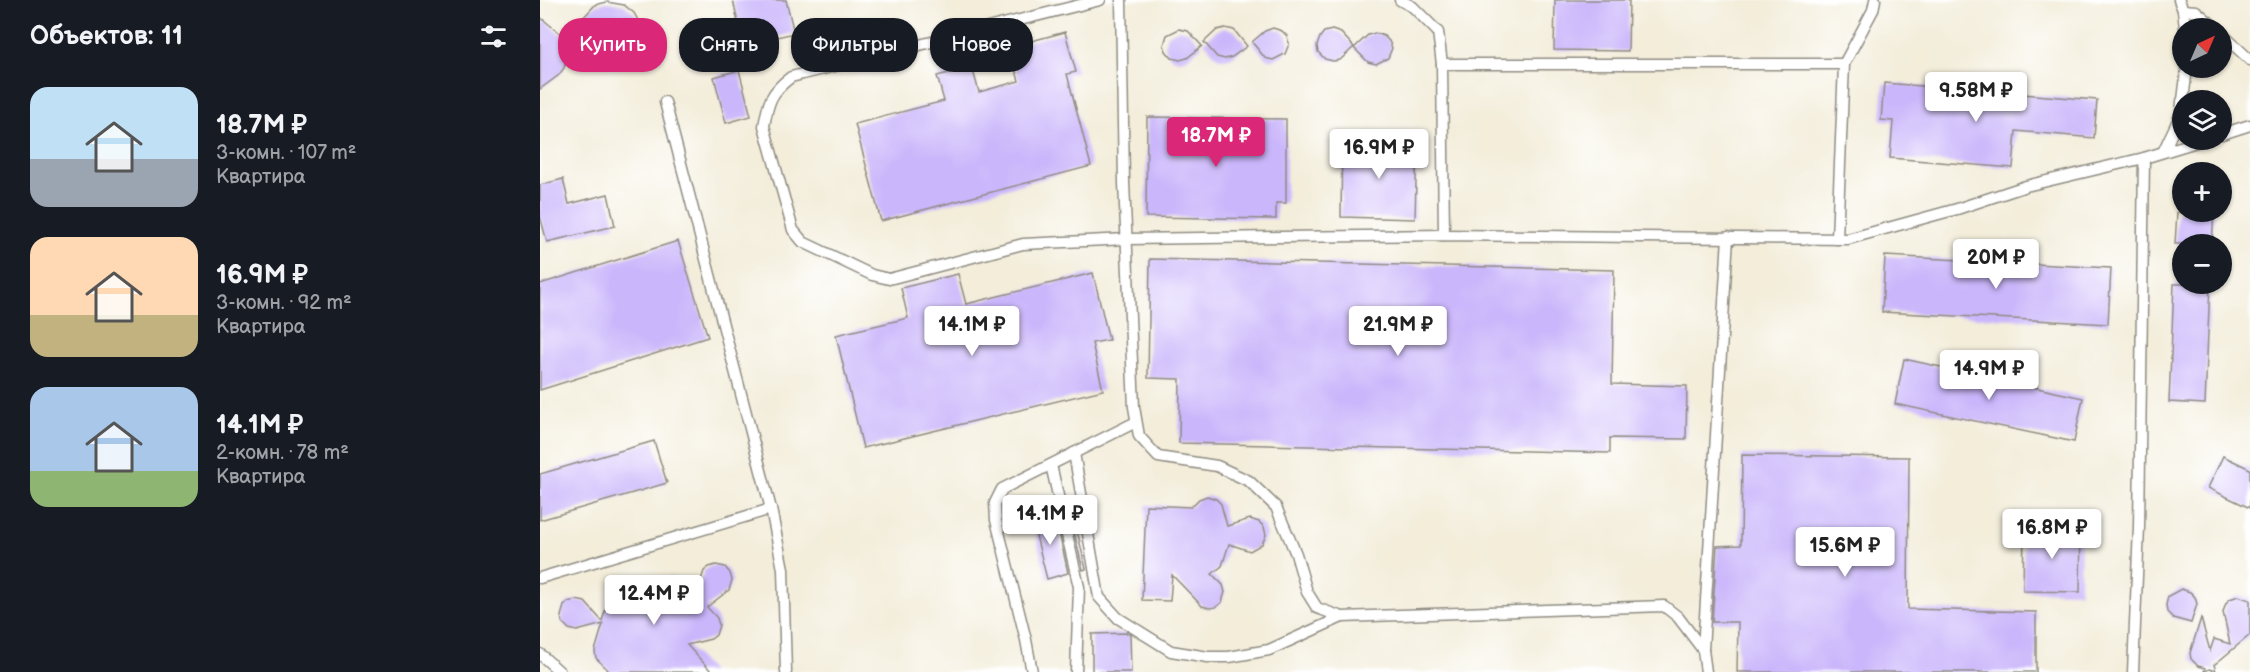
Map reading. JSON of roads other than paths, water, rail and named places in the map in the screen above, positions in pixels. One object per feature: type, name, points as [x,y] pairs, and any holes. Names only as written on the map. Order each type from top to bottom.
[{"type":"lane","points":[[1100,0],[790,77],[775,89],[766,112],[764,126],[793,230],[803,242],[872,275],[889,279],[1023,244],[1127,239],[1444,236],[1848,239],[1957,209],[2026,186],[2172,149]]},
{"type":"lane","points":[[1121,0],[1127,239],[1134,407],[1139,436],[1158,457],[1217,466],[1249,481],[1276,507],[1296,554],[1307,592],[1317,608],[1342,617],[1664,606],[1678,617],[1703,650]]},
{"type":"lane","points":[[1400,0],[1413,7],[1437,32],[1442,63],[1444,236]]},
{"type":"lane","points":[[1837,239],[1844,64],[1873,10],[1875,0]]},
{"type":"lane","points":[[2181,5],[2196,11],[2204,18]]},
{"type":"lane","points":[[2232,43],[2250,60]]},
{"type":"lane","points":[[1442,63],[1844,64]]},
{"type":"lane","points":[[665,102],[771,509],[783,569],[786,672]]},
{"type":"lane","points":[[2232,131],[2250,125]]},
{"type":"lane","points":[[2163,152],[2172,133]]},
{"type":"lane","points":[[2133,672],[2140,515],[2144,158]]},
{"type":"lane","points":[[1706,672],[1703,650],[1728,237]]},
{"type":"lane","points":[[1032,672],[996,520],[995,503],[1002,489],[1137,422]]},
{"type":"lane","points":[[1074,453],[1099,597],[1118,618],[1171,651],[1208,657],[1229,657],[1269,650],[1342,617]]},
{"type":"lane","points":[[1051,465],[1079,587],[1076,672]]},
{"type":"lane","points":[[540,578],[771,509]]},
{"type":"lane","points":[[540,654],[560,672]]}]
